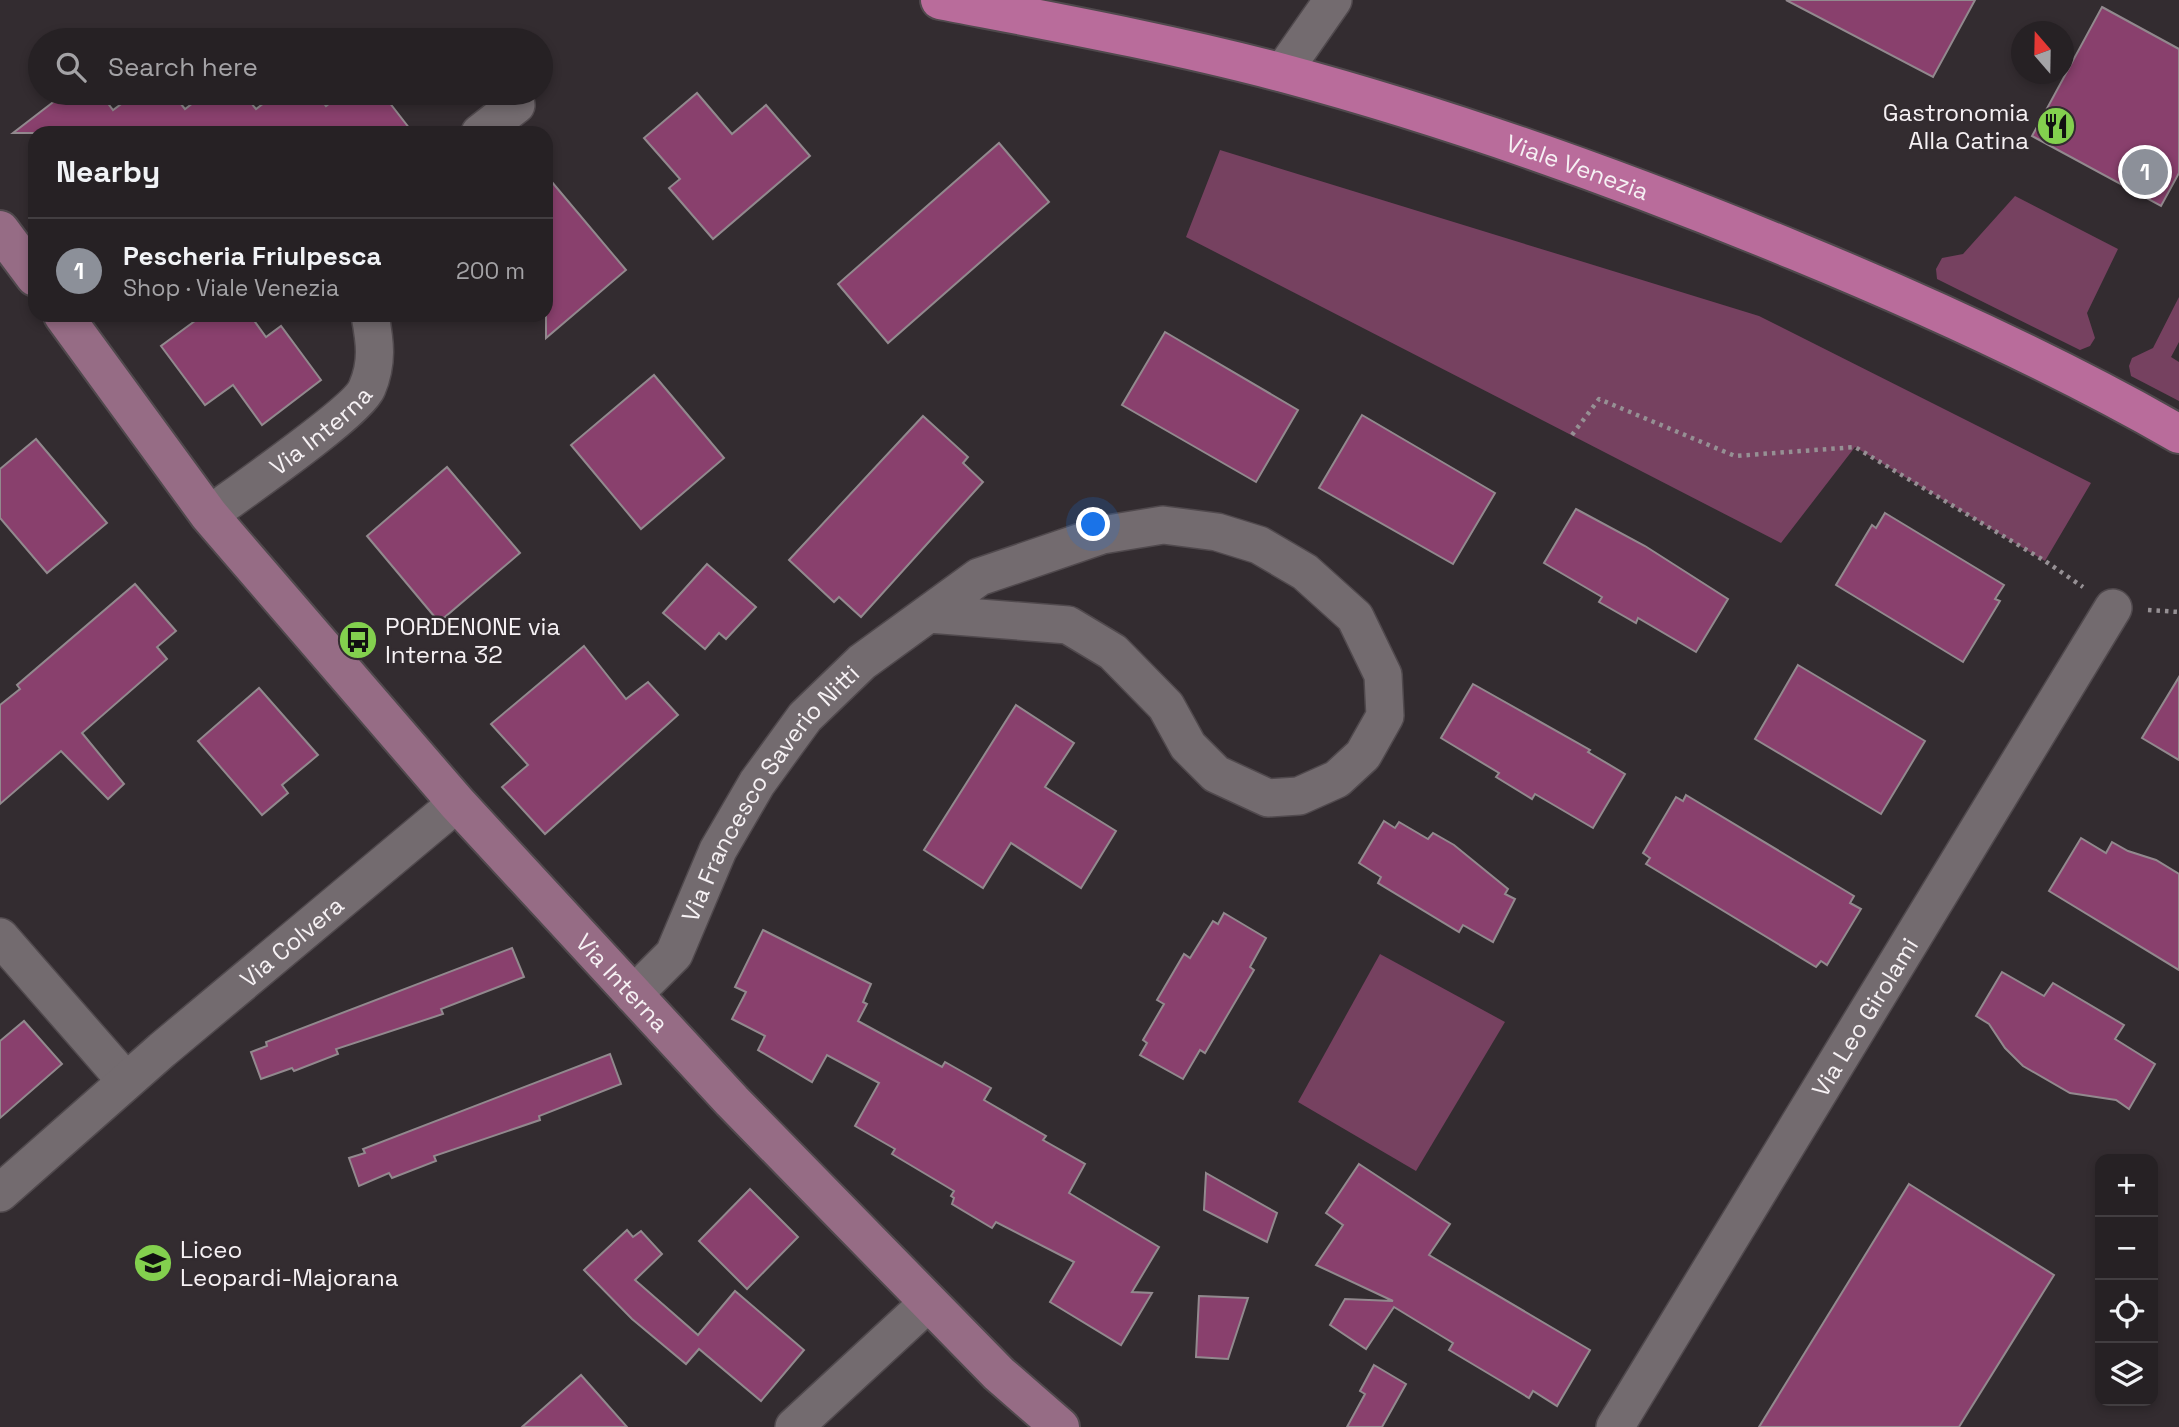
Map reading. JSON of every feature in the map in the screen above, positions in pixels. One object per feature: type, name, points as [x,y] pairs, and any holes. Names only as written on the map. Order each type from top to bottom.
[{"type":"main road","name":"Viale Venezia","points":[[940,0],[1058,22],[1282,73],[1460,126],[1712,216],[1922,306],[2169,423]]},
{"type":"street","points":[[1282,73],[1333,0]]},
{"type":"street","points":[[489,126],[516,105]]},
{"type":"street","points":[[0,230],[28,268]]},
{"type":"street","name":"Via Interna","points":[[68,322],[209,515],[457,803],[633,995],[928,1303],[999,1374],[1060,1427]]},
{"type":"street","name":"Via Interna","points":[[209,515],[320,432],[366,391],[377,356],[371,322]]},
{"type":"street","name":"Via Francesco Saverio Nitti","points":[[633,995],[674,954],[718,850],[757,783],[805,717],[862,662],[979,577],[1102,535],[1163,525],[1217,531],[1259,545],[1306,572],[1355,617],[1383,675],[1385,716],[1363,755],[1337,779],[1300,796],[1268,798],[1216,774],[1188,746],[1166,706],[1113,652],[1068,625],[929,614]]},
{"type":"street","name":"Via Leo Girolami","points":[[1615,1427],[2113,608]]},
{"type":"street","name":"Via Colvera","points":[[0,1193],[126,1081],[457,803]]},
{"type":"street","points":[[0,937],[126,1081]]},
{"type":"street","points":[[794,1427],[928,1303]]},
{"type":"path","points":[[1572,435],[1599,399],[1735,456],[1855,447],[2045,561],[2113,608],[2179,612]]},
{"type":"shaded area","points":[[1220,150],[1759,316],[2091,483],[2045,561],[1855,447],[1781,543],[1186,237]]},
{"type":"shaded area","points":[[2015,196],[2118,249],[2087,313],[2095,338],[2090,346],[2080,350],[1937,279],[1936,269],[1942,258],[1963,254]]},
{"type":"shaded area","points":[[2179,297],[2179,342],[2171,357],[2179,362],[2179,401],[2131,376],[2129,366],[2132,358],[2153,348]]},
{"type":"shaded area","points":[[1380,954],[1505,1022],[1416,1171],[1298,1102]]},
{"type":"building","points":[[1786,0],[1975,0],[1933,77]]},
{"type":"building","points":[[2102,7],[2179,49],[2179,173],[2161,206],[2032,136],[2060,84],[2074,84],[2074,59]]},
{"type":"building","points":[[697,93],[732,134],[766,105],[810,156],[713,239],[669,188],[680,179],[644,138]]},
{"type":"building","points":[[49,105],[109,105],[113,110],[120,105],[182,105],[185,109],[190,105],[253,105],[256,109],[261,105],[391,105],[408,126],[28,126],[28,133],[13,133]]},
{"type":"building","points":[[999,143],[1049,202],[888,343],[838,284]]},
{"type":"building","points":[[553,183],[626,270],[546,338],[546,322],[553,322]]},
{"type":"building","points":[[194,322],[255,322],[266,337],[281,326],[321,380],[262,425],[233,385],[205,405],[161,346]]},
{"type":"building","points":[[1165,332],[1298,410],[1256,482],[1122,405]]},
{"type":"building","points":[[654,375],[724,458],[641,529],[571,445]]},
{"type":"building","points":[[1362,415],[1495,493],[1453,564],[1319,488]]},
{"type":"building","points":[[923,416],[968,457],[963,463],[983,482],[861,617],[839,597],[834,602],[789,560]]},
{"type":"building","points":[[36,439],[107,523],[47,573],[0,518],[0,469]]},
{"type":"building","points":[[447,467],[520,553],[439,622],[367,536]]},
{"type":"building","points":[[1576,509],[1645,546],[1728,599],[1696,652],[1638,618],[1636,623],[1599,602],[1602,597],[1544,563]]},
{"type":"building","points":[[1885,513],[2004,585],[1995,599],[2000,601],[1963,662],[1836,585],[1872,525],[1876,528]]},
{"type":"building","points":[[707,564],[756,607],[726,639],[719,633],[705,649],[663,613]]},
{"type":"building","points":[[135,584],[176,631],[157,647],[167,659],[82,733],[124,784],[108,799],[61,751],[0,804],[0,705],[20,689],[17,685]]},
{"type":"building","points":[[584,646],[626,699],[648,682],[678,715],[545,834],[502,787],[528,765],[491,724]]},
{"type":"building","points":[[1798,665],[1925,741],[1881,814],[1755,739]]},
{"type":"building","points":[[2179,677],[2179,760],[2142,738]]},
{"type":"building","points":[[1473,684],[1590,750],[1588,752],[1625,774],[1593,828],[1535,794],[1532,799],[1496,777],[1499,773],[1441,738]]},
{"type":"building","points":[[259,688],[318,755],[282,785],[288,793],[262,815],[198,741]]},
{"type":"building","points":[[1016,705],[1074,743],[1045,787],[1116,831],[1081,888],[1011,843],[983,888],[924,850]]},
{"type":"building","points":[[1686,795],[1854,896],[1850,903],[1861,909],[1827,965],[1821,961],[1816,967],[1646,864],[1650,858],[1643,853],[1676,797],[1683,801]]},
{"type":"building","points":[[1384,821],[1395,828],[1399,822],[1428,839],[1433,833],[1454,845],[1508,889],[1505,894],[1515,899],[1493,942],[1463,925],[1459,932],[1378,883],[1381,877],[1359,863]]},
{"type":"building","points":[[2081,838],[2106,853],[2112,842],[2128,851],[2156,860],[2179,874],[2179,970],[2049,891]]},
{"type":"building","points":[[1224,913],[1266,938],[1250,967],[1254,970],[1205,1053],[1200,1050],[1183,1079],[1140,1055],[1147,1043],[1143,1040],[1164,1004],[1157,1000],[1184,954],[1190,958],[1213,921],[1218,924]]},
{"type":"building","points":[[763,930],[871,984],[863,1002],[867,1004],[858,1021],[942,1067],[945,1062],[991,1088],[984,1100],[1046,1136],[1043,1140],[1085,1164],[1069,1193],[1159,1247],[1132,1292],[1152,1293],[1121,1345],[1050,1302],[1074,1262],[996,1222],[992,1228],[952,1204],[954,1198],[951,1196],[954,1191],[892,1154],[895,1149],[855,1126],[879,1083],[827,1055],[812,1082],[758,1050],[765,1036],[732,1019],[746,992],[735,987]]},
{"type":"building","points":[[512,948],[524,977],[441,1009],[443,1014],[336,1049],[338,1054],[294,1071],[292,1068],[261,1079],[251,1052],[267,1046],[266,1042]]},
{"type":"building","points":[[2002,972],[2044,996],[2053,983],[2124,1025],[2115,1039],[2155,1064],[2129,1109],[2116,1100],[2070,1093],[2023,1066],[2005,1048],[1989,1024],[1976,1016]]},
{"type":"building","points":[[24,1021],[62,1064],[0,1118],[0,1041]]},
{"type":"building","points":[[610,1054],[621,1084],[539,1116],[540,1120],[434,1156],[436,1161],[392,1178],[389,1173],[359,1186],[349,1158],[365,1153],[363,1149]]},
{"type":"building","points":[[1359,1164],[1450,1224],[1429,1255],[1590,1350],[1557,1406],[1533,1391],[1529,1398],[1449,1350],[1453,1343],[1394,1307],[1366,1349],[1330,1325],[1345,1299],[1393,1301],[1316,1265],[1343,1225],[1326,1213]]},
{"type":"building","points":[[1206,1173],[1277,1213],[1267,1242],[1204,1210]]},
{"type":"building","points":[[1909,1184],[2054,1275],[1959,1427],[1759,1427]]},
{"type":"building","points":[[750,1189],[798,1237],[747,1289],[699,1241]]},
{"type":"building","points":[[627,1230],[633,1237],[641,1231],[662,1254],[635,1280],[698,1335],[735,1291],[804,1350],[761,1401],[699,1349],[686,1364],[632,1319],[584,1270]]},
{"type":"building","points":[[1199,1296],[1248,1298],[1228,1359],[1196,1357]]},
{"type":"building","points":[[1374,1365],[1406,1384],[1382,1427],[1347,1427],[1365,1394],[1360,1391]]},
{"type":"building","points":[[581,1375],[627,1427],[522,1427]]},
{"type":"place","name":"Gastronomia Alla Catina","points":[[2056,126]]},
{"type":"place","name":"Pescheria Friulpesca","points":[[2145,172]]},
{"type":"place","name":"PORDENONE via Interna 32","points":[[358,640]]},
{"type":"place","name":"Liceo Leopardi-Majorana","points":[[153,1263]]}]
